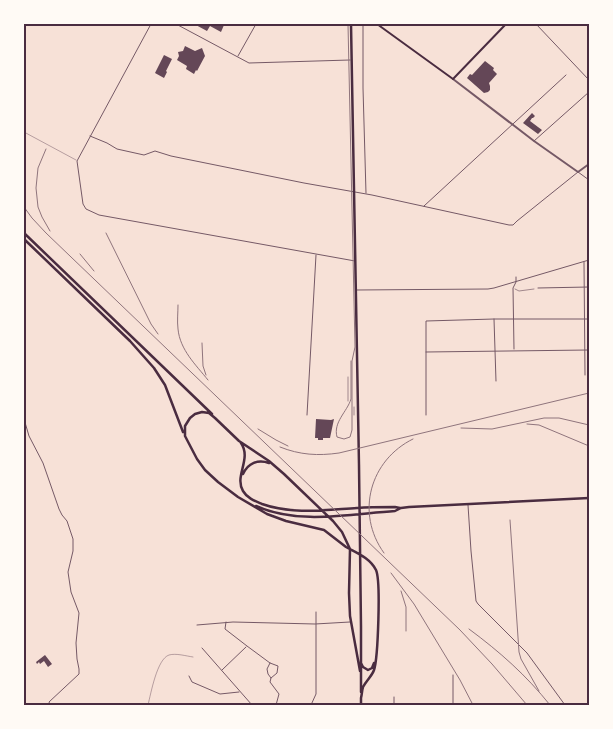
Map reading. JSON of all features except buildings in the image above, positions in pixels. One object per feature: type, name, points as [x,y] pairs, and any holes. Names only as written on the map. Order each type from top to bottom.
[{"type":"main road","points":[[351,24],[358,391],[360,673],[365,679],[371,676]]},
{"type":"main road","points":[[377,24],[453,79],[506,24]]},
{"type":"main road","points":[[24,233],[239,441],[245,452],[241,480],[242,490],[251,499],[267,506],[284,510],[311,512],[358,508],[401,508],[589,498]]},
{"type":"main road","points":[[24,238],[130,340],[154,368],[165,385],[185,436],[197,459],[210,475],[231,492],[271,516],[324,530],[366,558],[374,567],[378,574],[376,660],[374,671],[363,687],[361,698]]},
{"type":"main road","points":[[185,436],[185,424],[195,414],[205,412],[215,418]]},
{"type":"main road","points":[[239,441],[276,467],[317,505],[344,535],[350,549],[349,593],[351,622],[358,656],[361,705]]},
{"type":"main road","points":[[241,480],[246,469],[255,462],[266,462],[276,467]]},
{"type":"main road","points":[[247,502],[267,511],[301,517],[395,511],[401,508]]},
{"type":"main road","points":[[361,658],[363,667],[368,670],[372,668],[376,660]]},
{"type":"street","points":[[151,24],[77,161],[83,204],[86,209],[99,215],[356,262]]},
{"type":"street","points":[[176,24],[246,62],[352,60]]},
{"type":"street","points":[[237,57],[256,24]]},
{"type":"street","points":[[363,24],[366,194]]},
{"type":"street","points":[[536,24],[589,80]]},
{"type":"street","points":[[424,206],[566,75]]},
{"type":"street","points":[[453,79],[589,180]]},
{"type":"street","points":[[534,141],[589,92]]},
{"type":"street","points":[[90,136],[107,142],[117,149],[144,155],[156,151],[171,156],[372,195],[513,225],[589,164]]},
{"type":"street","points":[[307,415],[316,255]]},
{"type":"street","points":[[356,290],[488,289],[589,260]]},
{"type":"street","points":[[584,262],[585,375]]},
{"type":"street","points":[[514,350],[513,288],[516,277]]},
{"type":"street","points":[[538,288],[589,287]]},
{"type":"street","points":[[426,415],[426,321],[589,318]]},
{"type":"street","points":[[494,319],[496,381]]},
{"type":"street","points":[[426,352],[589,350]]},
{"type":"street","points":[[24,419],[29,436],[43,463],[59,509],[67,521],[73,539],[68,572],[79,612],[76,643],[79,674],[49,702],[50,705]]},
{"type":"street","points":[[468,504],[476,601],[527,653],[565,705]]},
{"type":"street","points":[[311,705],[316,694],[316,612]]},
{"type":"street","points":[[197,625],[226,622],[315,624],[351,622]]},
{"type":"street","points":[[226,622],[226,629],[270,663],[276,665],[278,668],[277,673],[270,678]]},
{"type":"street","points":[[221,672],[247,646]]},
{"type":"street","points":[[202,648],[221,672],[252,705]]},
{"type":"street","points":[[270,663],[267,671],[268,676],[279,694],[276,705]]},
{"type":"street","points":[[453,675],[453,705]]},
{"type":"street","points":[[189,676],[192,682],[220,694],[240,692]]},
{"type":"street","points":[[394,697],[394,705]]},
{"type":"lane","points":[[24,132],[77,161]]},
{"type":"lane","points":[[148,705],[158,669],[164,658],[174,654],[193,657]]},
{"type":"path","points":[[513,288],[520,291],[538,288]]},
{"type":"path","points":[[348,377],[348,401]]},
{"type":"path","points":[[354,408],[354,416]]},
{"type":"tram line","points":[[348,24],[355,347],[352,361],[352,430],[350,437],[344,439],[337,437],[336,432],[351,399],[351,361]]},
{"type":"railway","points":[[46,149],[38,168],[36,188],[38,207],[50,231]]},
{"type":"railway","points":[[24,207],[46,233],[460,630],[527,705]]},
{"type":"railway","points":[[106,233],[151,324],[158,334]]},
{"type":"railway","points":[[80,254],[94,271]]},
{"type":"railway","points":[[178,305],[179,337],[189,357],[208,380]]},
{"type":"railway","points":[[202,343],[203,366],[206,375]]},
{"type":"railway","points":[[280,447],[309,454],[339,453],[589,393]]},
{"type":"railway","points":[[461,428],[492,429],[544,418],[559,418],[589,425]]},
{"type":"railway","points":[[527,424],[539,425],[589,446]]},
{"type":"railway","points":[[258,429],[288,446]]},
{"type":"railway","points":[[384,553],[375,537],[370,521],[369,505],[372,489],[377,474],[386,460],[398,448],[413,439]]},
{"type":"railway","points":[[510,520],[519,652],[539,691]]},
{"type":"railway","points":[[391,573],[414,604],[473,705]]},
{"type":"railway","points":[[401,591],[406,607],[406,631]]},
{"type":"railway","points":[[469,629],[512,664],[550,705]]}]
